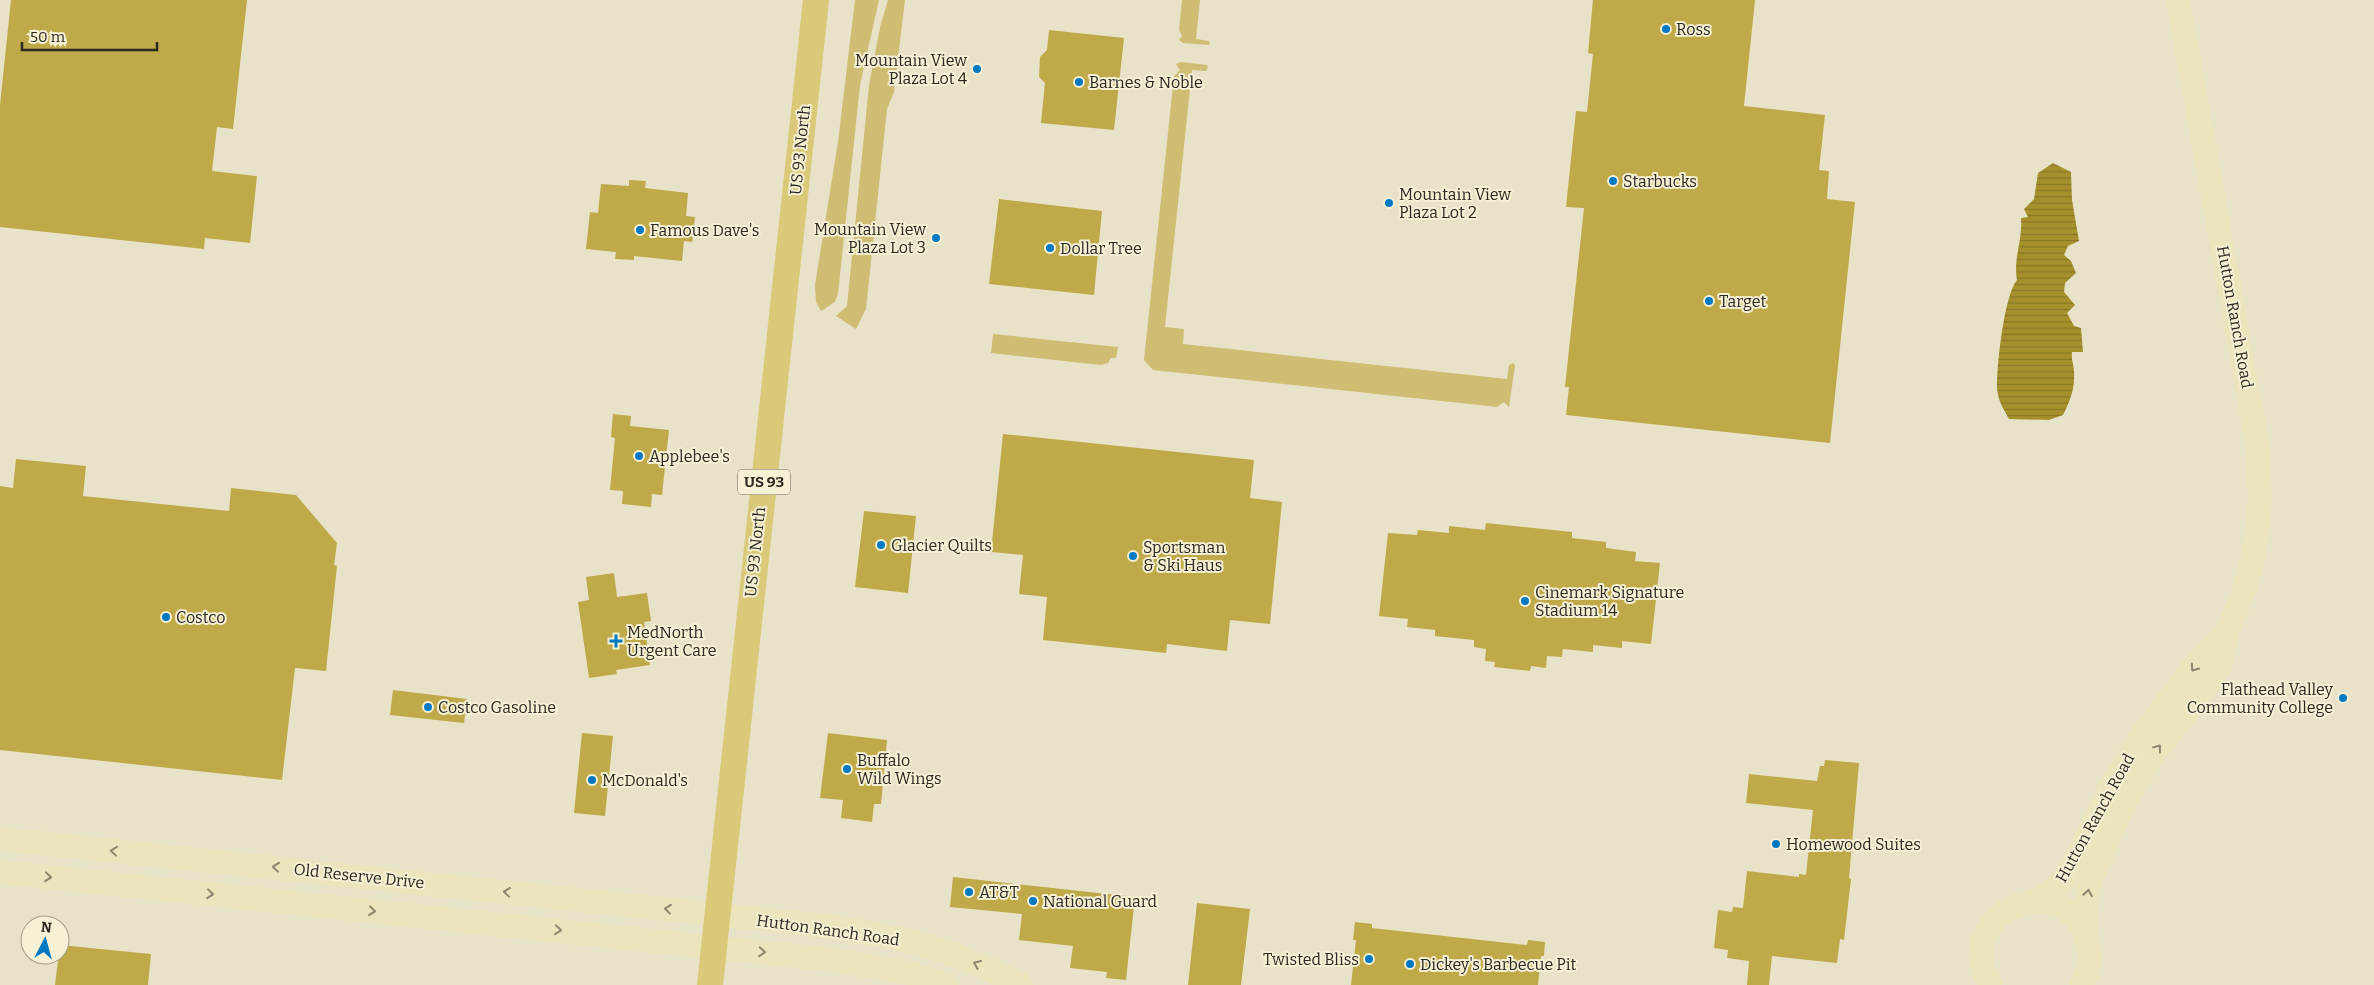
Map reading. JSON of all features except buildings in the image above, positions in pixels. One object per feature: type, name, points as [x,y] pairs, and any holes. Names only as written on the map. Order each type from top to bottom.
[{"type":"main road","name":"US 93 North","points":[[710,985],[816,0]]},
{"type":"main road","name":"Hutton Ranch Road","points":[[2080,985],[2088,968],[2090,952],[2087,942],[2086,914],[2088,891],[2109,837],[2136,782],[2152,756],[2201,694],[2221,664],[2227,633],[2246,585],[2255,548],[2260,500],[2258,459],[2251,406],[2178,0]]},
{"type":"main road","name":"Hutton Ranch Road","points":[[2032,902],[2049,894],[2064,879],[2078,857],[2110,787],[2141,736],[2202,656],[2227,633]]},
{"type":"main road","name":"Old Reserve Drive","points":[[0,839],[717,915]]},
{"type":"main road","name":"Old Reserve Drive","points":[[0,872],[713,947]]},
{"type":"main road","points":[[1988,982],[1982,961],[1983,945],[1988,929],[1999,916],[2013,906],[2032,902],[2047,903],[2063,909],[2077,920],[2087,942]]},
{"type":"main road","name":"Hutton Ranch Road","points":[[717,915],[835,927],[891,937],[958,956],[1021,985]]},
{"type":"main road","name":"Hutton Ranch Road","points":[[713,947],[873,965],[909,973],[946,985]]},
{"type":"shaded area","points":[[855,0],[879,0],[860,85],[838,294],[835,302],[821,311],[816,302],[815,285],[838,142]]},
{"type":"shaded area","points":[[888,0],[905,0],[894,92],[887,109],[866,309],[856,329],[836,316],[847,306],[869,85],[880,27]]},
{"type":"shaded area","points":[[1182,0],[1200,0],[1196,39],[1209,41],[1210,45],[1183,43],[1179,40],[1182,36],[1179,30]]},
{"type":"shaded area","points":[[1181,62],[1207,65],[1208,67],[1206,71],[1192,70],[1165,327],[1184,329],[1183,344],[1507,379],[1509,365],[1513,363],[1515,366],[1509,407],[1504,402],[1497,407],[1153,370],[1144,360],[1174,76],[1180,70],[1176,64]]},
{"type":"shaded area","points":[[2053,163],[2071,172],[2072,200],[2079,241],[2068,246],[2064,255],[2071,261],[2076,273],[2065,283],[2064,292],[2075,305],[2067,313],[2074,326],[2081,328],[2083,352],[2072,352],[2074,384],[2070,400],[2063,415],[2049,420],[2009,419],[1998,395],[1997,376],[2008,300],[2017,280],[2016,264],[2021,234],[2021,218],[2028,217],[2024,209],[2034,199],[2038,173]]},
{"type":"shaded area","points":[[993,334],[1118,347],[1116,358],[1111,358],[1108,363],[1101,365],[991,353]]},
{"type":"place","name":"Ross","points":[[1666,29]]},
{"type":"place","name":"Mountain View Plaza Lot 4","points":[[977,69]]},
{"type":"place","name":"Barnes & Noble","points":[[1079,82]]},
{"type":"place","name":"Starbucks","points":[[1613,181]]},
{"type":"place","name":"Mountain View Plaza Lot 2","points":[[1389,203]]},
{"type":"place","name":"Famous Dave's","points":[[640,230]]},
{"type":"place","name":"Mountain View Plaza Lot 3","points":[[936,238]]},
{"type":"place","name":"Dollar Tree","points":[[1050,248]]},
{"type":"place","name":"Target","points":[[1709,301]]},
{"type":"place","name":"Applebee's","points":[[639,456]]},
{"type":"place","name":"Glacier Quilts","points":[[881,545]]},
{"type":"place","name":"Sportsman & Ski Haus","points":[[1133,556]]},
{"type":"place","name":"Cinemark Signature Stadium 14","points":[[1525,601]]},
{"type":"place","name":"Costco","points":[[166,617]]},
{"type":"place","name":"MedNorth Urgent Care","points":[[616,641]]},
{"type":"place","name":"Flathead Valley Community College","points":[[2343,698]]},
{"type":"place","name":"Costco Gasoline","points":[[428,707]]},
{"type":"place","name":"Buffalo Wild Wings","points":[[847,769]]},
{"type":"place","name":"McDonald's","points":[[592,780]]},
{"type":"place","name":"Homewood Suites","points":[[1776,844]]},
{"type":"place","name":"AT&T","points":[[969,892]]},
{"type":"place","name":"National Guard","points":[[1033,901]]},
{"type":"place","name":"Twisted Bliss","points":[[1369,959]]},
{"type":"place","name":"Dickey's Barbecue Pit","points":[[1410,964]]}]
